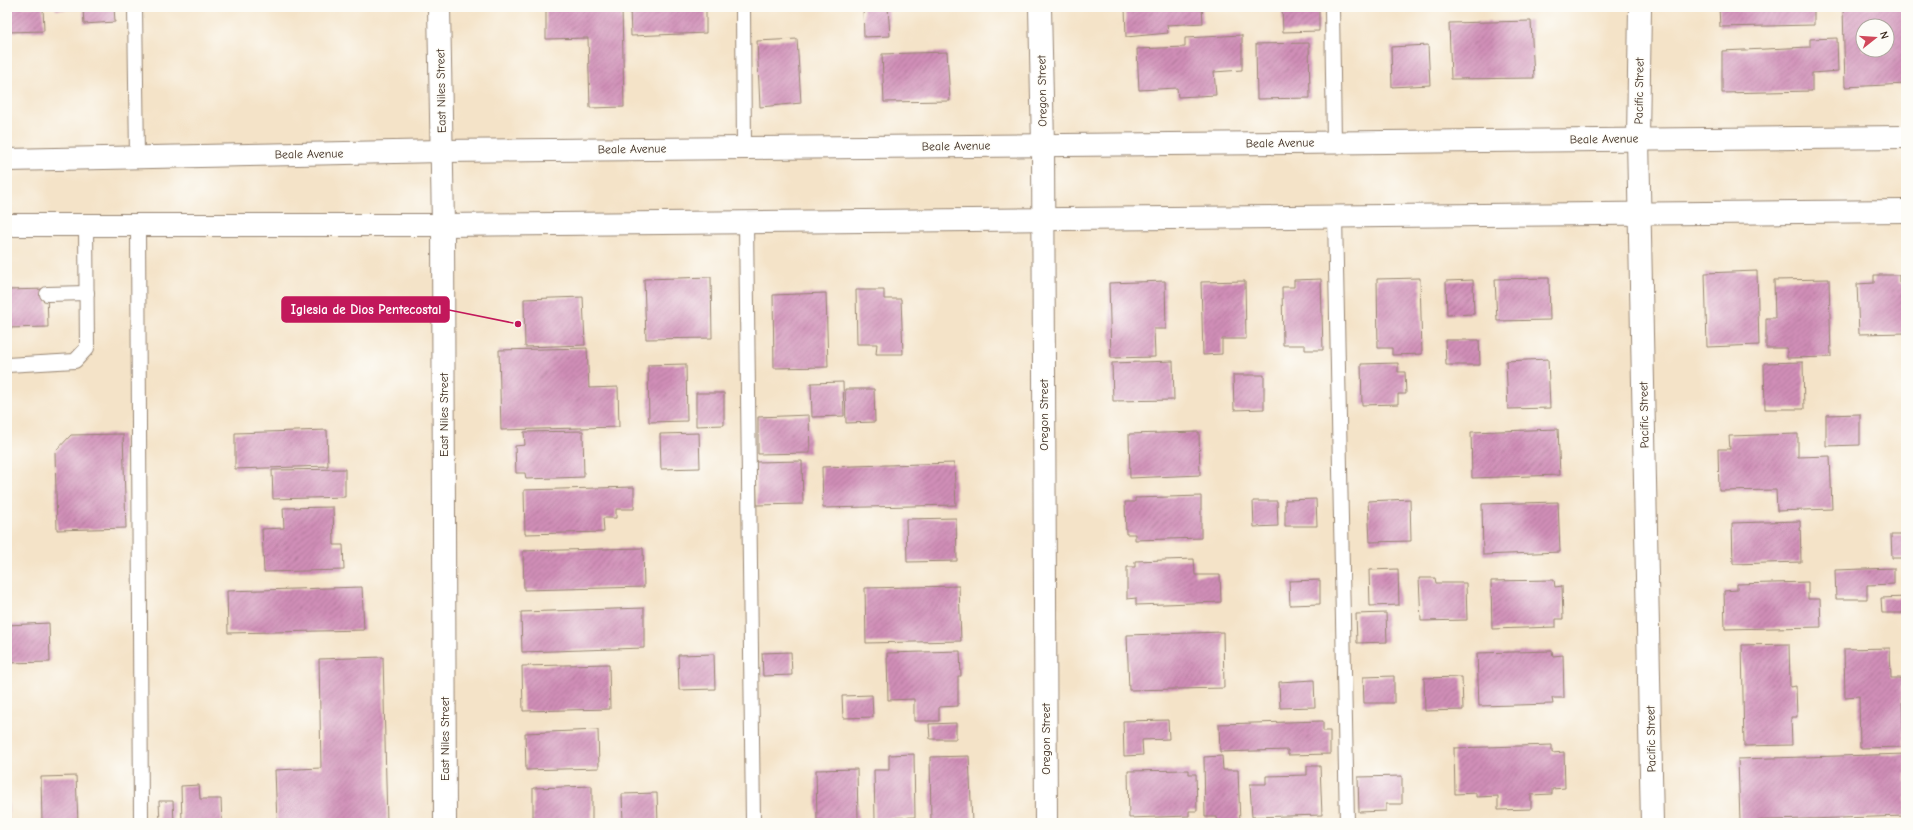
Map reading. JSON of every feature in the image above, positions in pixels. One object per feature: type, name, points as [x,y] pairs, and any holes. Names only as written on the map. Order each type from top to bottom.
[{"type":"main road","name":"East Niles Street","points":[[439,7],[443,225],[445,823]]},
{"type":"main road","name":"Oregon Street","points":[[1040,7],[1044,220],[1046,823]]},
{"type":"main road","name":"Pacific Street","points":[[1640,7],[1638,139],[1652,823]]},
{"type":"main road","name":"Beale Avenue","points":[[7,160],[442,151],[1906,137]]},
{"type":"main road","points":[[7,225],[443,225],[1044,220],[1640,212],[1906,211]]},
{"type":"lane","points":[[135,7],[137,158]]},
{"type":"lane","points":[[743,7],[744,148]]},
{"type":"lane","points":[[1332,7],[1334,142]]},
{"type":"lane","points":[[1335,216],[1347,823]]},
{"type":"lane","points":[[746,222],[753,823]]},
{"type":"lane","points":[[7,365],[75,361],[87,348],[86,225]]},
{"type":"lane","points":[[138,225],[141,823]]},
{"type":"lane","points":[[47,294],[87,293]]},
{"type":"building","points":[[7,7],[43,7],[44,31],[7,32]]},
{"type":"building","points":[[55,7],[114,7],[115,22],[84,24],[83,9],[56,10]]},
{"type":"building","points":[[546,7],[622,7],[624,107],[590,108],[588,38],[546,39]]},
{"type":"building","points":[[630,7],[706,7],[706,33],[631,36]]},
{"type":"building","points":[[863,7],[888,7],[890,36],[864,37]]},
{"type":"building","points":[[1125,7],[1202,7],[1203,23],[1167,25],[1168,33],[1126,37]]},
{"type":"building","points":[[1282,7],[1319,7],[1319,31],[1283,32]]},
{"type":"building","points":[[1719,7],[1814,7],[1814,25],[1720,27]]},
{"type":"building","points":[[1843,7],[1906,7],[1906,84],[1845,87]]},
{"type":"building","points":[[1531,21],[1534,78],[1451,79],[1449,23]]},
{"type":"building","points":[[1242,35],[1242,70],[1214,72],[1216,95],[1178,97],[1177,88],[1139,90],[1137,49],[1185,47],[1185,38]]},
{"type":"building","points":[[1837,38],[1838,71],[1812,73],[1812,91],[1722,93],[1722,51],[1810,47],[1810,39]]},
{"type":"building","points":[[797,39],[801,103],[760,107],[757,41]]},
{"type":"building","points":[[1309,43],[1310,98],[1257,99],[1256,44]]},
{"type":"building","points":[[1428,45],[1430,85],[1392,87],[1391,47]]},
{"type":"building","points":[[947,52],[950,101],[884,102],[882,54]]},
{"type":"building","points":[[1757,271],[1759,345],[1707,347],[1705,273]]},
{"type":"building","points":[[1874,275],[1899,275],[1899,283],[1906,283],[1906,333],[1859,334],[1857,284],[1874,283]]},
{"type":"building","points":[[711,277],[712,338],[646,339],[644,279]]},
{"type":"building","points":[[1420,278],[1422,354],[1392,355],[1392,348],[1378,348],[1377,279]]},
{"type":"building","points":[[1549,278],[1550,320],[1497,321],[1495,279]]},
{"type":"building","points":[[1321,279],[1323,350],[1305,350],[1305,345],[1283,345],[1282,287],[1294,287],[1294,280]]},
{"type":"building","points":[[1829,279],[1831,357],[1787,358],[1787,348],[1766,348],[1766,318],[1775,318],[1774,280]]},
{"type":"building","points":[[1473,280],[1474,314],[1447,315],[1446,281]]},
{"type":"building","points":[[1165,281],[1166,329],[1154,329],[1155,357],[1111,358],[1109,283]]},
{"type":"building","points":[[1245,281],[1246,339],[1222,339],[1222,354],[1203,355],[1201,282]]},
{"type":"building","points":[[47,289],[48,327],[7,328],[7,290]]},
{"type":"building","points":[[856,290],[884,290],[884,299],[901,299],[903,354],[876,354],[877,344],[857,344]]},
{"type":"building","points":[[826,293],[828,367],[774,368],[773,295]]},
{"type":"building","points":[[583,297],[585,345],[525,347],[524,299]]},
{"type":"building","points":[[1445,340],[1479,340],[1480,365],[1446,365]]},
{"type":"building","points":[[587,348],[589,388],[618,387],[619,427],[501,430],[499,350]]},
{"type":"building","points":[[1548,359],[1550,408],[1508,409],[1506,361]]},
{"type":"building","points":[[1173,361],[1174,400],[1113,401],[1112,363]]},
{"type":"building","points":[[1803,362],[1804,409],[1765,409],[1764,363]]},
{"type":"building","points":[[1398,363],[1398,372],[1405,372],[1406,394],[1398,394],[1398,404],[1362,405],[1361,364]]},
{"type":"building","points":[[686,364],[687,421],[649,422],[648,365]]},
{"type":"building","points":[[1233,375],[1264,375],[1264,409],[1234,410]]},
{"type":"building","points":[[843,382],[844,416],[812,417],[811,383]]},
{"type":"building","points":[[845,389],[874,389],[875,422],[846,423]]},
{"type":"building","points":[[696,393],[724,393],[724,425],[696,426]]},
{"type":"building","points":[[1860,414],[1860,445],[1826,446],[1826,415]]},
{"type":"building","points":[[809,415],[810,453],[758,454],[758,417]]},
{"type":"building","points":[[1558,429],[1560,475],[1472,478],[1471,432]]},
{"type":"building","points":[[327,430],[328,466],[235,469],[235,433]]},
{"type":"building","points":[[583,431],[584,477],[526,479],[525,473],[516,473],[515,446],[525,445],[524,432]]},
{"type":"building","points":[[1199,432],[1200,475],[1130,478],[1129,434]]},
{"type":"building","points":[[699,433],[700,468],[661,469],[660,434]]},
{"type":"building","points":[[123,434],[126,528],[57,530],[55,452],[71,435]]},
{"type":"building","points":[[1798,434],[1798,457],[1830,456],[1832,509],[1777,511],[1776,490],[1719,491],[1718,449],[1730,449],[1729,436]]},
{"type":"building","points":[[802,461],[803,504],[757,505],[756,462]]},
{"type":"building","points":[[954,463],[956,505],[823,508],[822,467]]},
{"type":"building","points":[[345,469],[345,497],[273,499],[272,470]]},
{"type":"building","points":[[634,487],[634,509],[616,509],[616,518],[603,518],[604,532],[525,534],[524,490]]},
{"type":"building","points":[[1201,496],[1201,538],[1135,540],[1135,534],[1126,534],[1125,502],[1135,502],[1135,498]]},
{"type":"building","points":[[1316,499],[1317,526],[1285,526],[1285,500]]},
{"type":"building","points":[[1410,499],[1411,541],[1370,542],[1368,501]]},
{"type":"building","points":[[1253,501],[1277,501],[1278,526],[1254,527]]},
{"type":"building","points":[[1558,502],[1560,552],[1483,555],[1482,504]]},
{"type":"building","points":[[333,507],[334,545],[343,545],[344,570],[264,572],[262,529],[284,528],[283,508]]},
{"type":"building","points":[[956,518],[957,561],[907,562],[906,519]]},
{"type":"building","points":[[1800,521],[1801,562],[1733,564],[1732,523]]},
{"type":"building","points":[[1891,535],[1906,535],[1906,558],[1892,558]]},
{"type":"building","points":[[643,548],[644,587],[524,590],[523,551]]},
{"type":"building","points":[[1194,559],[1195,575],[1220,575],[1221,602],[1136,605],[1136,598],[1127,599],[1127,567],[1135,567],[1135,561]]},
{"type":"building","points":[[1894,568],[1894,584],[1867,585],[1867,599],[1836,599],[1835,570]]},
{"type":"building","points":[[1398,569],[1399,605],[1370,606],[1369,570]]},
{"type":"building","points":[[1419,578],[1435,578],[1436,583],[1466,583],[1467,620],[1421,621]]},
{"type":"building","points":[[1320,580],[1320,604],[1290,605],[1289,581]]},
{"type":"building","points":[[1554,580],[1555,587],[1562,586],[1563,619],[1556,619],[1556,627],[1492,629],[1491,581]]},
{"type":"building","points":[[1808,582],[1808,599],[1820,599],[1821,627],[1725,629],[1724,591],[1737,590],[1737,584]]},
{"type":"building","points":[[959,586],[961,641],[866,643],[865,588]]},
{"type":"building","points":[[362,587],[364,630],[228,633],[227,591]]},
{"type":"building","points":[[1906,597],[1906,613],[1882,613],[1881,598]]},
{"type":"building","points":[[644,608],[644,648],[522,652],[521,612]]},
{"type":"building","points":[[1386,613],[1387,642],[1357,643],[1356,614]]},
{"type":"building","points":[[49,623],[50,662],[7,663],[7,625]]},
{"type":"building","points":[[1223,632],[1224,688],[1129,690],[1127,635]]},
{"type":"building","points":[[1789,644],[1790,687],[1796,686],[1797,717],[1791,717],[1792,745],[1744,746],[1742,645]]},
{"type":"building","points":[[1890,648],[1891,678],[1901,678],[1904,747],[1860,748],[1859,696],[1845,697],[1844,649]]},
{"type":"building","points":[[960,651],[961,676],[958,676],[958,706],[939,707],[939,721],[914,721],[914,699],[888,700],[887,653]]},
{"type":"building","points":[[1552,651],[1553,656],[1563,655],[1564,698],[1552,698],[1553,704],[1479,706],[1477,653]]},
{"type":"building","points":[[791,652],[792,675],[763,676],[762,653]]},
{"type":"building","points":[[714,654],[715,689],[679,690],[678,655]]},
{"type":"building","points":[[383,657],[387,823],[277,823],[275,770],[321,768],[319,659]]},
{"type":"building","points":[[609,664],[610,709],[523,711],[522,666]]},
{"type":"building","points":[[1394,676],[1394,703],[1364,703],[1363,677]]},
{"type":"building","points":[[1462,677],[1463,710],[1425,711],[1424,678]]},
{"type":"building","points":[[1314,680],[1315,707],[1280,708],[1279,682]]},
{"type":"building","points":[[872,695],[873,717],[843,718],[842,696]]},
{"type":"building","points":[[1168,720],[1169,739],[1142,740],[1143,755],[1124,756],[1123,721]]},
{"type":"building","points":[[1323,721],[1323,731],[1330,731],[1330,754],[1288,755],[1288,750],[1220,752],[1219,724]]},
{"type":"building","points":[[956,723],[956,739],[930,739],[929,724]]},
{"type":"building","points":[[598,730],[599,768],[526,770],[525,733]]},
{"type":"building","points":[[1552,745],[1552,753],[1564,752],[1565,788],[1552,789],[1552,794],[1531,795],[1531,809],[1498,810],[1498,796],[1476,797],[1476,793],[1455,794],[1454,748]]},
{"type":"building","points":[[914,754],[915,817],[875,819],[874,770],[889,770],[889,755]]},
{"type":"building","points":[[1906,754],[1906,816],[1740,821],[1738,759]]},
{"type":"building","points":[[969,756],[972,823],[931,823],[930,757]]},
{"type":"building","points":[[1222,756],[1223,770],[1238,770],[1240,823],[1217,823],[1216,817],[1205,817],[1204,757]]},
{"type":"building","points":[[1307,766],[1320,766],[1322,815],[1252,817],[1250,784],[1266,784],[1266,776],[1307,775]]},
{"type":"building","points":[[857,769],[858,819],[853,819],[853,823],[823,823],[823,820],[817,820],[816,770]]},
{"type":"building","points":[[1189,770],[1189,774],[1196,774],[1197,811],[1189,811],[1189,816],[1129,818],[1128,771]]},
{"type":"building","points":[[76,776],[78,823],[42,823],[41,777]]},
{"type":"building","points":[[1402,776],[1402,804],[1386,804],[1386,811],[1359,812],[1358,777]]},
{"type":"building","points":[[199,785],[200,799],[221,799],[222,823],[182,823],[181,786]]},
{"type":"building","points":[[592,786],[592,823],[533,823],[533,788]]},
{"type":"building","points":[[8,790],[9,823],[7,823]]},
{"type":"building","points":[[657,793],[658,823],[623,823],[622,794]]},
{"type":"building","points":[[159,801],[173,801],[174,823],[160,823]]},
{"type":"place","name":"Iglesia de Dios Pentecostal","points":[[518,324]]}]
